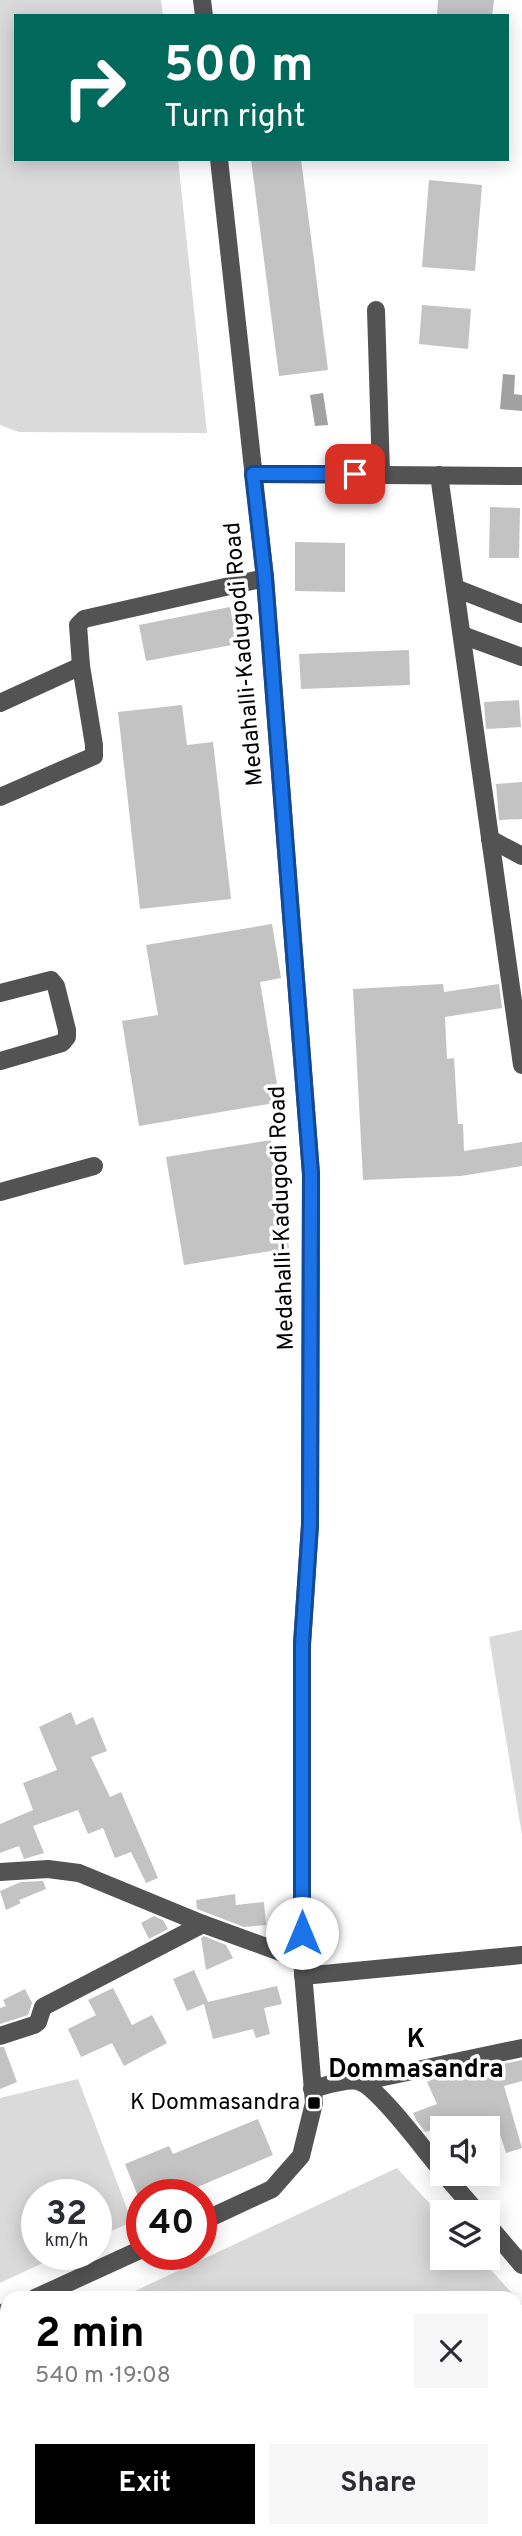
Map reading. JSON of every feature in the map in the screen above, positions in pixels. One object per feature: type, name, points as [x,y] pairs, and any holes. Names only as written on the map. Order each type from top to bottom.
[{"type":"street","name":"Medahalli-Kadugodi Road","points":[[217,2214],[272,2189],[301,2156],[314,2103],[303,1968],[302,1644],[310,1525],[311,1174],[265,578],[219,161]]},
{"type":"street","points":[[376,310],[381,474]]},
{"type":"street","points":[[253,474],[522,477]]},
{"type":"street","points":[[439,475],[490,839],[519,1023],[522,1065]]},
{"type":"street","points":[[0,797],[94,756],[78,625],[84,619],[265,578]]},
{"type":"street","points":[[455,588],[522,614]]},
{"type":"street","points":[[462,635],[522,657]]},
{"type":"street","points":[[0,704],[81,666]]},
{"type":"street","points":[[490,839],[522,856]]},
{"type":"street","points":[[0,993],[51,980],[56,986],[67,1037],[62,1043],[0,1061]]},
{"type":"street","points":[[0,1192],[94,1166]]},
{"type":"street","points":[[0,1872],[48,1869],[79,1873],[303,1968],[522,1955]]},
{"type":"street","points":[[0,2036],[34,2025],[38,2022],[43,2007],[203,1924]]},
{"type":"street","points":[[312,2089],[349,2081],[360,2082],[522,2048]]},
{"type":"street","points":[[360,2082],[378,2096],[430,2158]]},
{"type":"street","points":[[454,2186],[467,2200]]},
{"type":"street","points":[[500,2239],[522,2265]]},
{"type":"street","points":[[50,2291],[126,2256]]},
{"type":"shaded area","points":[[0,0],[161,0],[163,14],[14,14],[14,161],[178,161],[207,433],[19,432],[0,425]]},
{"type":"shaded area","points":[[503,374],[515,375],[514,394],[522,395],[522,411],[500,409]]},
{"type":"shaded area","points":[[323,393],[328,425],[315,426],[310,395]]},
{"type":"shaded area","points":[[522,1630],[522,1835],[489,1637]]},
{"type":"shaded area","points":[[78,2079],[126,2206],[126,2225],[112,2231],[112,2179],[21,2179],[21,2270],[28,2270],[0,2283],[0,2098]]},
{"type":"shaded area","points":[[397,2168],[430,2204],[430,2270],[491,2270],[510,2291],[135,2291],[180,2270],[217,2270],[217,2252]]},
{"type":"building","points":[[438,0],[494,0],[492,14],[437,14]]},
{"type":"building","points":[[251,161],[301,161],[328,370],[279,376]]},
{"type":"building","points":[[429,180],[482,185],[475,271],[422,267]]},
{"type":"building","points":[[422,305],[471,309],[468,349],[419,344]]},
{"type":"building","points":[[490,507],[520,508],[519,558],[489,558]]},
{"type":"building","points":[[295,542],[345,543],[345,592],[295,591]]},
{"type":"building","points":[[230,607],[237,644],[146,661],[139,625]]},
{"type":"building","points":[[409,650],[410,685],[301,689],[299,654]]},
{"type":"building","points":[[519,700],[521,727],[486,729],[484,702]]},
{"type":"building","points":[[182,705],[187,745],[213,742],[231,899],[140,909],[118,712]]},
{"type":"building","points":[[522,782],[522,819],[499,820],[496,784]]},
{"type":"building","points":[[272,924],[281,978],[260,982],[280,1102],[139,1126],[122,1021],[158,1015],[146,945]]},
{"type":"building","points":[[443,984],[444,992],[499,984],[502,1008],[445,1017],[447,1059],[454,1058],[458,1124],[463,1124],[464,1151],[522,1142],[522,1166],[461,1176],[363,1180],[353,989]]},
{"type":"building","points":[[271,1140],[289,1248],[184,1265],[166,1157]]},
{"type":"building","points":[[71,1712],[76,1725],[93,1717],[107,1751],[91,1757],[110,1797],[121,1792],[158,1878],[146,1883],[131,1852],[115,1858],[103,1828],[88,1834],[78,1810],[33,1826],[44,1853],[24,1859],[19,1846],[0,1853],[0,1824],[33,1810],[23,1783],[57,1770],[39,1727]]},
{"type":"building","points":[[43,1881],[46,1889],[19,1900],[21,1903],[6,1910],[0,1891],[21,1882]]},
{"type":"building","points":[[235,1894],[236,1905],[264,1902],[266,1925],[244,1927],[197,1909],[196,1900]]},
{"type":"building","points":[[154,1916],[163,1920],[168,1929],[149,1939],[141,1923]]},
{"type":"building","points":[[204,1936],[226,1945],[233,1958],[206,1970],[201,1938]]},
{"type":"building","points":[[194,1970],[208,2002],[277,1986],[282,2004],[264,2008],[270,2034],[256,2038],[253,2029],[213,2039],[204,2004],[187,2011],[173,1979]]},
{"type":"building","points":[[113,1988],[132,2025],[152,2015],[167,2043],[124,2066],[112,2043],[81,2057],[68,2029],[96,2015],[88,2000]]},
{"type":"building","points":[[25,1989],[32,2003],[28,2015],[0,2024],[0,2008],[6,2006],[3,2000]]},
{"type":"building","points":[[0,2047],[4,2047],[17,2082],[0,2089]]},
{"type":"building","points":[[522,2060],[522,2081],[504,2086],[522,2148],[506,2153],[500,2134],[500,2116],[430,2116],[430,2130],[425,2132],[413,2113],[437,2104],[427,2082]]},
{"type":"building","points":[[258,2119],[273,2155],[216,2179],[131,2179],[125,2164],[169,2146],[173,2154]]},
{"type":"place","name":"K Dommasandra","points":[[314,2103]]},
{"type":"district","name":"K Dommasandra","points":[[416,2055]]},
{"type":"route","points":[[302,1933],[302,1644],[310,1525],[311,1174],[265,578],[253,474],[355,474]]}]
